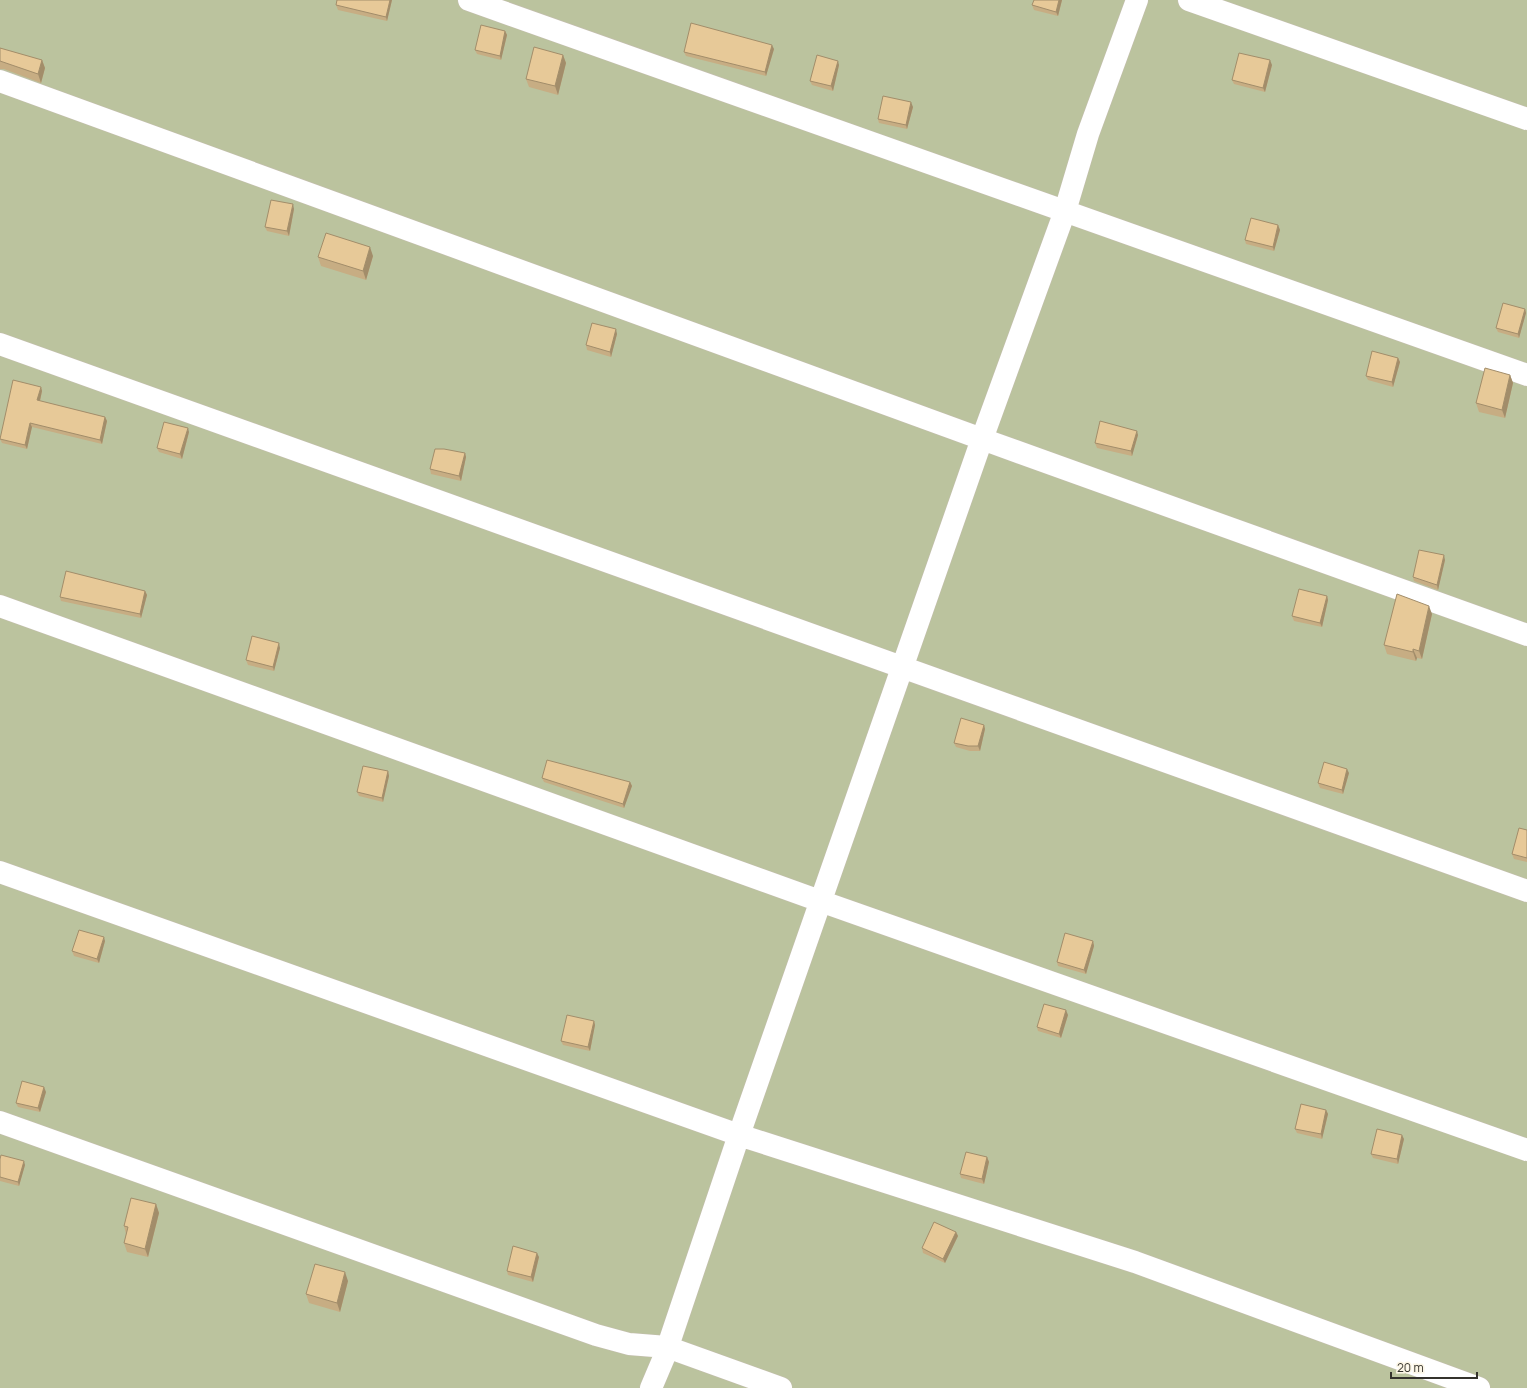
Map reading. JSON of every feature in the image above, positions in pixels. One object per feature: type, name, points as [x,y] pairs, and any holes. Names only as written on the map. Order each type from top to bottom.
[{"type":"street","points":[[469,0],[1527,374]]},
{"type":"street","points":[[651,1388],[667,1347],[739,1134],[982,439],[1065,211],[1088,134],[1137,0]]},
{"type":"street","points":[[1189,0],[1527,119]]},
{"type":"street","points":[[0,81],[982,439],[1527,635]]},
{"type":"street","points":[[0,344],[1527,891]]},
{"type":"street","points":[[0,606],[820,901],[1527,1150]]},
{"type":"street","points":[[0,872],[739,1134],[1135,1262],[1479,1388]]},
{"type":"street","points":[[0,1122],[596,1336],[629,1344],[667,1347],[780,1388]]},
{"type":"green space","points":[[0,0],[1527,0],[1527,1388],[0,1388]]},
{"type":"building","points":[[337,0],[390,0],[386,17],[336,5]]},
{"type":"building","points":[[1034,0],[1059,0],[1056,12],[1032,5]]},
{"type":"building","points":[[691,23],[772,45],[765,72],[684,52]]},
{"type":"building","points":[[481,25],[505,31],[500,56],[475,50]]},
{"type":"building","points":[[534,47],[563,55],[555,86],[526,79]]},
{"type":"building","points":[[0,48],[42,60],[38,74],[0,61]]},
{"type":"building","points":[[1239,53],[1270,60],[1263,88],[1232,80]]},
{"type":"building","points":[[817,55],[838,61],[831,86],[810,81]]},
{"type":"building","points":[[883,96],[911,102],[906,125],[878,119]]},
{"type":"building","points":[[271,200],[293,204],[287,231],[265,227]]},
{"type":"building","points":[[1251,218],[1278,225],[1273,247],[1245,240]]},
{"type":"building","points":[[326,233],[370,247],[363,271],[318,257]]},
{"type":"building","points":[[1503,303],[1525,309],[1518,334],[1496,328]]},
{"type":"building","points":[[592,323],[616,329],[610,352],[586,345]]},
{"type":"building","points":[[1372,351],[1398,358],[1392,382],[1366,376]]},
{"type":"building","points":[[1485,368],[1510,375],[1502,410],[1476,403]]},
{"type":"building","points":[[13,380],[41,387],[37,400],[105,417],[100,440],[30,423],[25,445],[0,439]]},
{"type":"building","points":[[1100,421],[1137,431],[1131,451],[1095,443]]},
{"type":"building","points":[[164,422],[188,428],[180,454],[157,448]]},
{"type":"building","points":[[435,449],[465,453],[459,476],[430,469]]},
{"type":"building","points":[[1419,550],[1444,555],[1437,585],[1413,577]]},
{"type":"building","points":[[66,571],[145,591],[140,614],[60,597]]},
{"type":"building","points":[[1299,589],[1327,596],[1320,623],[1292,616]]},
{"type":"building","points":[[1397,594],[1429,606],[1419,651],[1413,649],[1413,652],[1384,645]]},
{"type":"building","points":[[252,636],[279,643],[273,667],[246,660]]},
{"type":"building","points":[[961,718],[984,725],[978,746],[968,746],[954,743]]},
{"type":"building","points":[[547,760],[630,782],[623,804],[542,778]]},
{"type":"building","points":[[1324,762],[1347,769],[1342,790],[1318,783]]},
{"type":"building","points":[[363,766],[388,771],[382,798],[357,792]]},
{"type":"building","points":[[1519,828],[1527,830],[1527,858],[1512,854]]},
{"type":"building","points":[[79,930],[104,937],[97,959],[72,951]]},
{"type":"building","points":[[1065,933],[1093,941],[1084,970],[1057,962]]},
{"type":"building","points":[[1044,1004],[1066,1010],[1059,1034],[1037,1027]]},
{"type":"building","points":[[567,1015],[594,1021],[588,1047],[561,1041]]},
{"type":"building","points":[[22,1081],[44,1087],[38,1108],[16,1103]]},
{"type":"building","points":[[1301,1104],[1326,1110],[1321,1134],[1295,1129]]},
{"type":"building","points":[[1377,1129],[1402,1135],[1397,1159],[1371,1154]]},
{"type":"building","points":[[966,1152],[987,1157],[982,1179],[960,1174]]},
{"type":"building","points":[[1,1155],[24,1161],[18,1182],[0,1177]]},
{"type":"building","points":[[131,1198],[156,1204],[145,1249],[124,1243],[128,1227],[124,1226]]},
{"type":"building","points":[[934,1222],[956,1232],[943,1259],[922,1248]]},
{"type":"building","points":[[513,1246],[537,1253],[531,1277],[507,1271]]},
{"type":"building","points":[[315,1264],[345,1272],[337,1303],[306,1294]]}]
